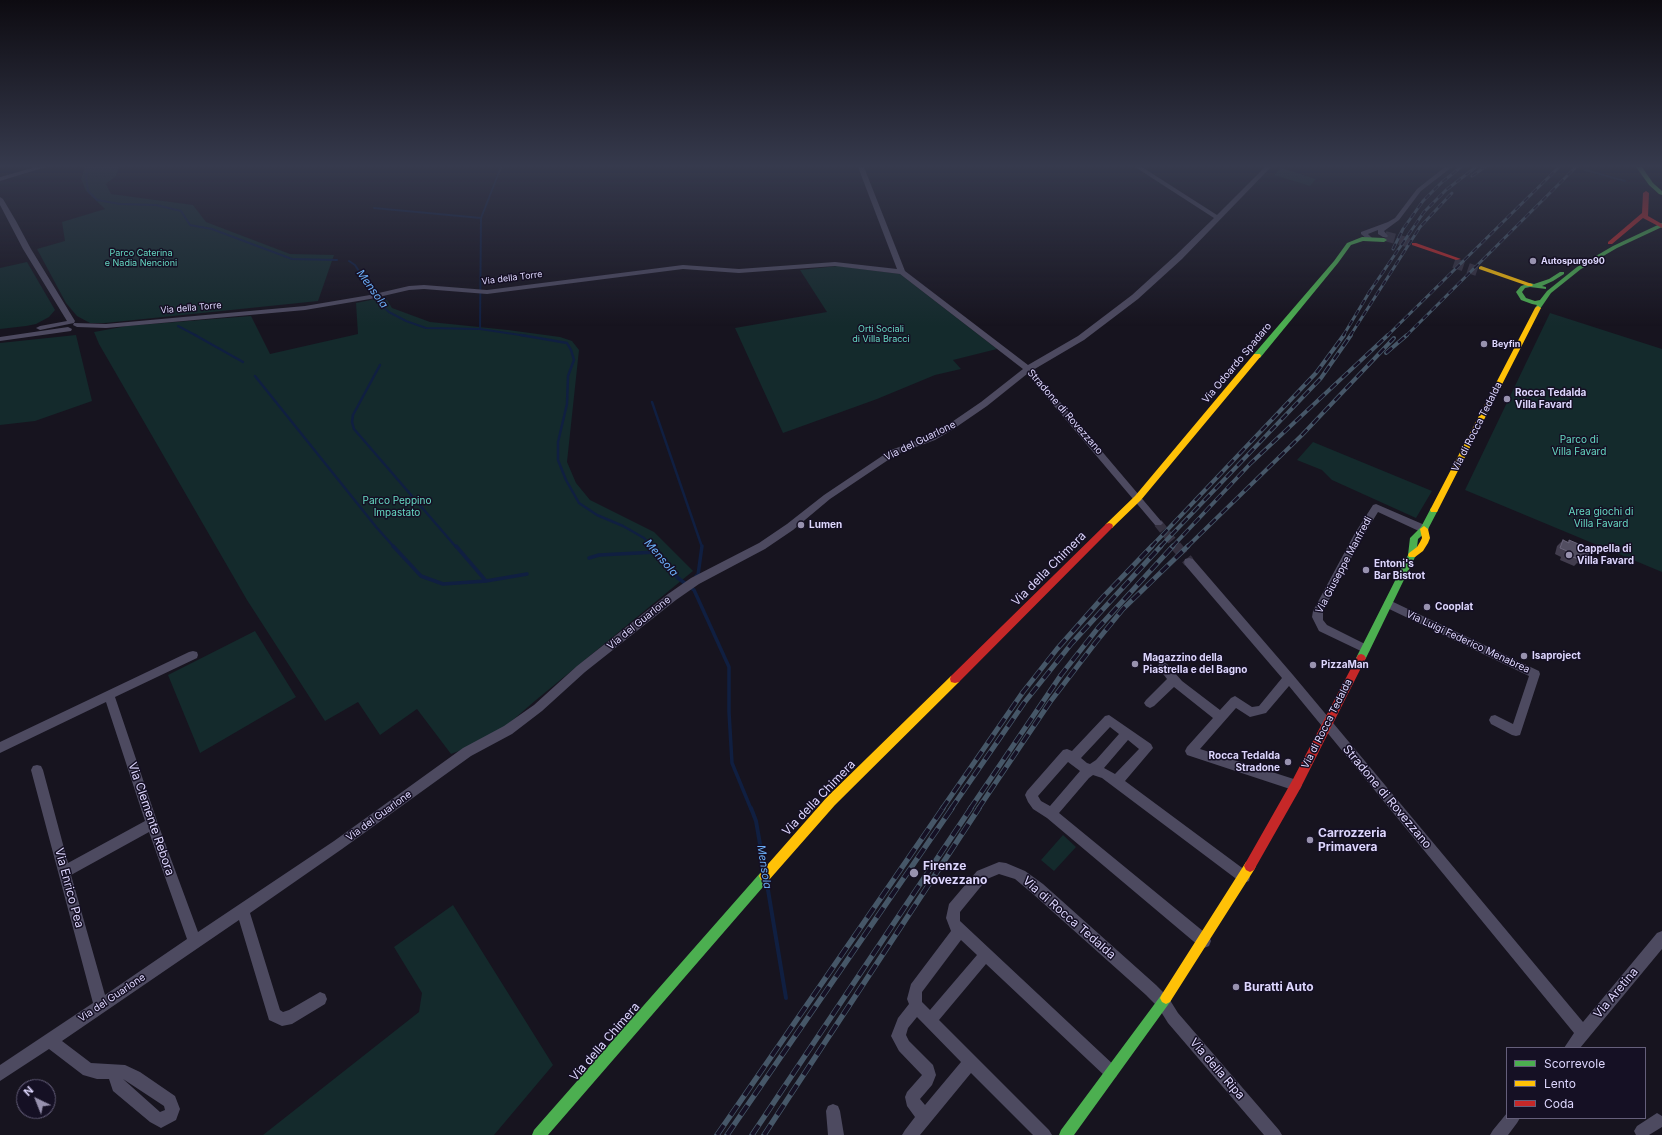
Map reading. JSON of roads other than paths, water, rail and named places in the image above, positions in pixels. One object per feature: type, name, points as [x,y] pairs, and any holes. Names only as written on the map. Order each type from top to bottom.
[{"type":"street","points":[[12,220],[27,250],[71,325]]},
{"type":"street","points":[[882,220],[902,272]]},
{"type":"street","name":"Via del Guarlone","points":[[0,1074],[338,845],[467,752],[508,730],[538,708],[581,669],[683,589],[695,581],[762,546],[790,527],[827,497],[894,452],[932,438],[949,428],[984,404],[1028,369],[1081,338],[1136,297],[1216,220]]},
{"type":"street","points":[[1366,236],[1394,220]]},
{"type":"street","points":[[1385,238],[1380,232],[1395,220]]},
{"type":"street","points":[[1530,324],[1521,296],[1521,288],[1551,280],[1612,242],[1637,220]]},
{"type":"street","points":[[1649,220],[1661,225]]},
{"type":"street","name":"Via di Rocca Tedalda","points":[[1066,1135],[1163,1002],[1244,878],[1296,785],[1389,604],[1412,555],[1412,542],[1424,529],[1541,302],[1547,297],[1548,292],[1579,268],[1615,247],[1661,225]]},
{"type":"street","points":[[1366,236],[1385,238]]},
{"type":"street","name":"Via Odoardo Spadaro","points":[[1138,498],[1350,244],[1349,241],[1353,237],[1366,236]]},
{"type":"street","points":[[1412,246],[1456,261]]},
{"type":"street","name":"Via della Torre","points":[[71,325],[106,326],[305,308],[417,287],[477,292],[495,291],[682,267],[739,271],[835,264],[902,272]]},
{"type":"street","points":[[1541,302],[1534,303],[1500,281],[1479,270],[1543,288],[1548,292]]},
{"type":"street","name":"Stradone di Rovezzano","points":[[902,272],[1028,369],[1158,523]]},
{"type":"street","points":[[0,333],[71,325]]},
{"type":"street","points":[[0,339],[71,325]]},
{"type":"street","name":"Via della Chimera","points":[[539,1135],[831,801],[1138,498]]},
{"type":"street","name":"Via Giuseppe Manfredi","points":[[1365,649],[1326,630],[1319,624],[1317,617],[1318,611],[1358,536],[1376,507],[1424,529]]},
{"type":"street","name":"Stradone di Rovezzano","points":[[1190,562],[1289,678],[1583,1033]]},
{"type":"street","name":"Via Luigi Federico Menabrea","points":[[1389,604],[1536,674],[1516,731],[1495,720]]},
{"type":"street","points":[[0,748],[193,655]]},
{"type":"street","points":[[1163,667],[1174,679],[1221,717]]},
{"type":"street","points":[[1289,678],[1262,710],[1250,712],[1235,701],[1191,751],[1296,785]]},
{"type":"street","points":[[1150,703],[1174,679]]},
{"type":"street","name":"Via Clemente Rebora","points":[[109,695],[152,824],[195,942]]},
{"type":"street","points":[[1073,759],[1109,720],[1147,748],[1116,782]]},
{"type":"street","points":[[1051,814],[1085,774],[1100,764],[1127,734]]},
{"type":"street","points":[[1204,941],[1051,814],[1037,805],[1031,794],[1067,754],[1083,767],[1106,774],[1244,878]]},
{"type":"street","name":"Via Enrico Pea","points":[[37,770],[101,1005]]},
{"type":"street","points":[[64,872],[152,824]]},
{"type":"street","name":"Via di Rocca Tedalda","points":[[1111,1072],[955,925],[952,918],[954,909],[982,875],[999,868],[1012,871],[1038,889],[1163,1002]]},
{"type":"street","points":[[242,909],[274,1016],[282,1019],[292,1017],[320,999]]},
{"type":"street","points":[[960,930],[916,989],[914,1000],[916,1006],[1044,1135]]},
{"type":"street","name":"Via Aretina","points":[[1572,1047],[1662,938]]},
{"type":"street","points":[[930,1020],[986,954]]},
{"type":"street","name":"Via della Ripa","points":[[1163,1002],[1173,1018],[1274,1135]]},
{"type":"street","points":[[916,1006],[903,1023],[898,1036],[904,1046],[928,1070],[929,1075],[927,1080],[912,1097],[912,1101],[925,1117]]},
{"type":"street","points":[[50,1040],[88,1070],[114,1073]]},
{"type":"street","points":[[910,1135],[971,1062]]},
{"type":"street","points":[[834,1111],[836,1135]]},
{"type":"street","points":[[1498,1135],[1511,1119]]},
{"type":"street","points":[[1641,1134],[1657,1121]]},
{"type":"waterway","name":"Mensola","points":[[187,220],[190,225],[212,229],[292,259],[337,260]]},
{"type":"waterway","points":[[480,329],[481,220]]},
{"type":"waterway","name":"Mensola","points":[[349,261],[355,265],[379,303],[389,312],[406,321],[426,328],[480,329]]},
{"type":"waterway","points":[[178,326],[197,336]]},
{"type":"waterway","name":"Mensola","points":[[480,329],[525,336]]},
{"type":"waterway","points":[[195,335],[243,362]]},
{"type":"waterway","name":"Mensola","points":[[521,335],[525,336]]},
{"type":"waterway","name":"Mensola","points":[[525,336],[567,343],[571,350],[574,360],[568,376],[567,404],[558,442],[558,460],[566,480],[579,503],[597,515],[623,526],[644,538],[652,547]]},
{"type":"waterway","points":[[380,365],[353,415],[352,422],[354,429],[456,547]]},
{"type":"waterway","points":[[255,376],[377,528],[394,547]]},
{"type":"waterway","points":[[652,402],[702,547]]},
{"type":"waterway","points":[[393,546],[421,576],[443,584],[486,581]]},
{"type":"waterway","points":[[456,546],[486,581]]},
{"type":"waterway","name":"Mensola","points":[[651,546],[656,552]]},
{"type":"waterway","points":[[696,576],[698,575],[702,547]]},
{"type":"waterway","points":[[589,558],[599,555],[656,552]]},
{"type":"waterway","name":"Mensola","points":[[656,552],[678,578],[694,590],[729,667],[729,712],[732,763],[751,809]]},
{"type":"waterway","points":[[486,581],[527,574]]},
{"type":"waterway","name":"Mensola","points":[[751,808],[756,821],[764,867]]},
{"type":"waterway","name":"Mensola","points":[[767,884],[786,998]]},
{"type":"tunnel","points":[[1385,236],[1414,244]]},
{"type":"tunnel","points":[[1454,263],[1477,271]]},
{"type":"tunnel","points":[[1158,523],[1177,547]]},
{"type":"tunnel","points":[[1176,546],[1189,562]]},
{"type":"railway","points":[[1393,249],[1409,220]]},
{"type":"railway","points":[[1343,336],[1370,291],[1419,220]]},
{"type":"railway","points":[[1350,336],[1420,227],[1427,220]]},
{"type":"railway","points":[[1387,336],[1505,220]]},
{"type":"railway","points":[[1406,336],[1523,220]]},
{"type":"railway","points":[[1151,547],[1316,373],[1344,335]]},
{"type":"railway","points":[[1160,547],[1321,378],[1351,335]]},
{"type":"railway","points":[[1172,547],[1251,463],[1388,335]]},
{"type":"railway","points":[[1386,353],[1407,335]]},
{"type":"railway","points":[[1187,547],[1302,435],[1394,338]]},
{"type":"railway","points":[[942,809],[1023,692],[1057,649],[1104,596],[1152,546]]},
{"type":"railway","points":[[951,809],[1024,703],[1072,643],[1161,546]]},
{"type":"railway","points":[[970,809],[1061,675],[1098,628],[1173,546]]},
{"type":"railway","points":[[978,809],[1050,702],[1096,642],[1123,609],[1188,546]]},
{"type":"railway","points":[[717,1135],[943,808]]},
{"type":"railway","points":[[727,1135],[952,808]]},
{"type":"railway","points":[[752,1135],[971,808]]},
{"type":"railway","points":[[764,1135],[979,808]]},
{"type":"place","name":"Autospurgo90","points":[[1533,261]]},
{"type":"place","name":"Beyfin","points":[[1484,344]]},
{"type":"place","name":"Rocca Tedalda Villa Favard","points":[[1507,399]]},
{"type":"place","name":"Lumen","points":[[801,525]]},
{"type":"place","name":"Cappella di Villa Favard","points":[[1569,555]]},
{"type":"place","name":"Entoni's Bar Bistrot","points":[[1366,570]]},
{"type":"place","name":"Cooplat","points":[[1427,607]]},
{"type":"place","name":"Isaproject","points":[[1524,656]]},
{"type":"place","name":"Magazzino della Piastrella e del Bagno","points":[[1135,664]]},
{"type":"place","name":"PizzaMan","points":[[1313,665]]},
{"type":"place","name":"Rocca Tedalda Stradone","points":[[1288,762]]},
{"type":"place","name":"Carrozzeria Primavera","points":[[1310,840]]},
{"type":"place","name":"Firenze Rovezzano","points":[[914,873]]},
{"type":"place","name":"Buratti Auto","points":[[1236,987]]},
{"type":"park label","name":"Parco Caterina e Nadia Nencioni","points":[[141,258]]},
{"type":"park label","name":"Orti Sociali di Villa Bracci","points":[[881,334]]},
{"type":"park label","name":"Parco di Villa Favard","points":[[1579,446]]},
{"type":"park label","name":"Parco Peppino Impastato","points":[[397,506]]},
{"type":"park label","name":"Area giochi di Villa Favard","points":[[1601,518]]}]
